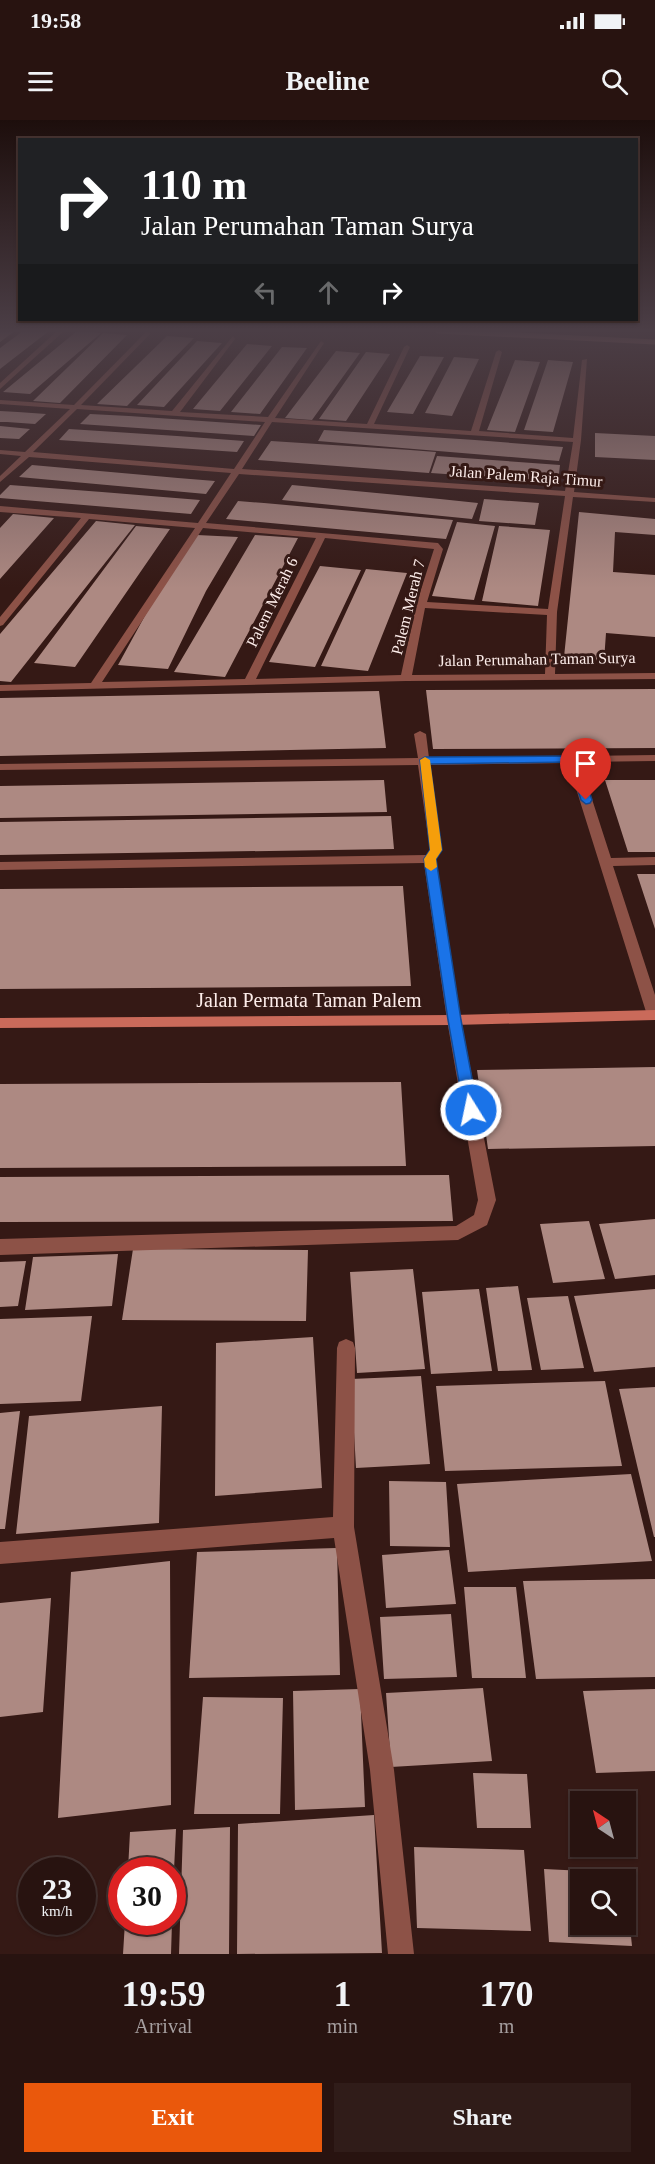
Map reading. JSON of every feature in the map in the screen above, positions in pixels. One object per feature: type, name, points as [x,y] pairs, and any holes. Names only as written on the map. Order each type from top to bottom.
[{"type":"street","points":[[0,480],[68,417]]},
{"type":"street","points":[[215,417],[577,440]]},
{"type":"street","points":[[95,685],[272,417]]},
{"type":"street","points":[[369,427],[374,417]]},
{"type":"street","points":[[474,434],[479,417]]},
{"type":"street","points":[[550,677],[552,612],[579,417]]},
{"type":"street","name":"Jalan Palem Raja Timur","points":[[0,452],[655,500]]},
{"type":"street","points":[[0,509],[322,535]]},
{"type":"street","points":[[0,623],[87,516]]},
{"type":"street","name":"Palem Merah 7","points":[[322,535],[435,545],[439,549],[421,606],[406,678]]},
{"type":"street","name":"Palem Merah 6","points":[[249,682],[322,535]]},
{"type":"street","points":[[421,606],[552,612]]},
{"type":"street","name":"Jalan Perumahan Taman Surya","points":[[0,688],[406,678],[655,676]]},
{"type":"street","points":[[0,1247],[458,1233],[481,1220],[487,1200],[454,1020],[430,859],[436,850],[420,734]]},
{"type":"street","points":[[0,767],[655,758]]},
{"type":"street","points":[[573,759],[655,1015]]},
{"type":"street","points":[[0,866],[430,859]]},
{"type":"street","points":[[606,862],[655,861]]},
{"type":"street","name":"Jalan Permata Taman Palem","points":[[0,1023],[454,1020],[655,1015]]},
{"type":"street","points":[[346,1348],[343,1527],[382,1770],[400,1954]]},
{"type":"street","points":[[0,1553],[343,1527]]},
{"type":"building","points":[[0,417],[43,417],[35,424],[0,422]]},
{"type":"building","points":[[87,417],[138,417],[261,425],[254,436],[80,424]]},
{"type":"building","points":[[286,417],[314,417],[312,420]]},
{"type":"building","points":[[321,417],[349,417],[346,421],[319,419]]},
{"type":"building","points":[[492,417],[521,417],[515,432],[487,430]]},
{"type":"building","points":[[529,417],[557,417],[553,432],[524,430]]},
{"type":"building","points":[[0,426],[30,429],[19,439],[0,438]]},
{"type":"building","points":[[69,429],[244,441],[237,452],[59,440]]},
{"type":"building","points":[[324,430],[563,447],[559,461],[318,441]]},
{"type":"building","points":[[595,433],[655,436],[655,460],[595,457]]},
{"type":"building","points":[[271,441],[436,452],[429,473],[258,460]]},
{"type":"building","points":[[437,456],[560,465],[558,482],[431,473]]},
{"type":"building","points":[[32,465],[215,481],[206,494],[19,477]]},
{"type":"building","points":[[10,485],[200,500],[191,514],[0,498],[0,495]]},
{"type":"building","points":[[292,485],[478,503],[472,519],[282,500]]},
{"type":"building","points":[[484,499],[539,503],[535,525],[479,521]]},
{"type":"building","points":[[238,501],[453,520],[446,539],[226,519]]},
{"type":"building","points":[[579,512],[655,519],[655,535],[615,532],[613,572],[655,575],[655,637],[606,633],[604,661],[564,657]]},
{"type":"building","points":[[13,514],[54,518],[0,579],[0,528]]},
{"type":"building","points":[[96,521],[135,525],[11,682],[0,681],[0,634]]},
{"type":"building","points":[[457,522],[495,526],[474,600],[432,596]]},
{"type":"building","points":[[136,526],[170,529],[75,667],[34,663]]},
{"type":"building","points":[[499,526],[550,530],[538,606],[482,601]]},
{"type":"building","points":[[197,535],[238,537],[206,591],[168,669],[118,665],[147,612]]},
{"type":"building","points":[[255,535],[298,538],[225,677],[174,672]]},
{"type":"building","points":[[320,566],[361,570],[315,667],[269,662]]},
{"type":"building","points":[[366,569],[407,573],[368,671],[321,666]]},
{"type":"building","points":[[655,689],[655,748],[433,749],[426,690]]},
{"type":"building","points":[[379,691],[386,748],[0,756],[0,698]]},
{"type":"building","points":[[384,780],[387,812],[0,818],[0,786]]},
{"type":"building","points":[[605,780],[655,780],[655,852],[628,852]]},
{"type":"building","points":[[391,816],[394,849],[0,855],[0,822]]},
{"type":"building","points":[[637,874],[655,874],[655,929]]},
{"type":"building","points":[[403,886],[411,986],[0,989],[0,889]]},
{"type":"building","points":[[655,1067],[655,1146],[488,1149],[477,1070]]},
{"type":"building","points":[[401,1082],[406,1166],[0,1168],[0,1084]]},
{"type":"building","points":[[449,1175],[453,1221],[0,1222],[0,1177]]},
{"type":"building","points":[[655,1219],[655,1275],[615,1279],[599,1224]]},
{"type":"building","points":[[589,1221],[605,1279],[553,1283],[540,1224]]},
{"type":"building","points":[[133,1249],[308,1250],[306,1321],[122,1320]]},
{"type":"building","points":[[118,1254],[112,1306],[25,1310],[33,1257]]},
{"type":"building","points":[[26,1261],[18,1306],[0,1307],[0,1262]]},
{"type":"building","points":[[413,1269],[425,1369],[357,1373],[350,1272]]},
{"type":"building","points":[[518,1286],[532,1370],[498,1371],[486,1288]]},
{"type":"building","points":[[479,1289],[492,1371],[431,1374],[422,1292]]},
{"type":"building","points":[[655,1289],[655,1367],[594,1372],[574,1296]]},
{"type":"building","points":[[568,1296],[584,1368],[541,1370],[527,1298]]},
{"type":"building","points":[[92,1316],[81,1401],[0,1404],[0,1319]]},
{"type":"building","points":[[313,1337],[322,1488],[215,1496],[216,1343]]},
{"type":"building","points":[[421,1376],[430,1464],[356,1468],[351,1379]]},
{"type":"building","points":[[605,1381],[622,1466],[445,1471],[436,1386]]},
{"type":"building","points":[[655,1387],[655,1537],[654,1537],[619,1389]]},
{"type":"building","points":[[162,1406],[159,1523],[16,1534],[29,1416]]},
{"type":"building","points":[[20,1411],[5,1529],[0,1529],[0,1413]]},
{"type":"building","points":[[631,1474],[652,1561],[468,1572],[457,1484]]},
{"type":"building","points":[[389,1481],[446,1482],[450,1547],[390,1546]]},
{"type":"building","points":[[337,1548],[340,1675],[189,1678],[197,1552]]},
{"type":"building","points":[[449,1550],[456,1604],[386,1608],[382,1555]]},
{"type":"building","points":[[170,1561],[171,1805],[58,1818],[71,1572]]},
{"type":"building","points":[[655,1579],[655,1677],[536,1679],[523,1581]]},
{"type":"building","points":[[464,1587],[516,1587],[526,1678],[472,1678]]},
{"type":"building","points":[[51,1598],[43,1712],[0,1717],[0,1603]]},
{"type":"building","points":[[451,1614],[457,1677],[384,1679],[380,1617]]},
{"type":"building","points":[[483,1688],[492,1761],[391,1767],[386,1693]]},
{"type":"building","points":[[360,1689],[365,1807],[295,1810],[293,1691]]},
{"type":"building","points":[[655,1689],[655,1771],[596,1773],[583,1691]]},
{"type":"building","points":[[203,1697],[283,1698],[280,1814],[194,1814]]},
{"type":"building","points":[[473,1773],[527,1774],[531,1828],[477,1828]]},
{"type":"building","points":[[374,1815],[382,1953],[237,1954],[238,1824]]},
{"type":"building","points":[[230,1827],[229,1954],[179,1954],[180,1935],[186,1935],[186,1857],[182,1857],[183,1830]]},
{"type":"building","points":[[176,1829],[175,1857],[129,1857],[130,1832]]},
{"type":"building","points":[[414,1847],[524,1850],[531,1931],[417,1928]]},
{"type":"building","points":[[544,1869],[570,1870],[570,1935],[631,1935],[632,1946],[549,1942]]},
{"type":"building","points":[[124,1935],[172,1935],[171,1954],[123,1954]]},
{"type":"slow traffic","points":[[425,760],[436,850],[430,859],[431,867]]},
{"type":"route","points":[[471,1110],[454,1020],[430,859],[436,850],[425,760],[573,759],[586,800]]}]
